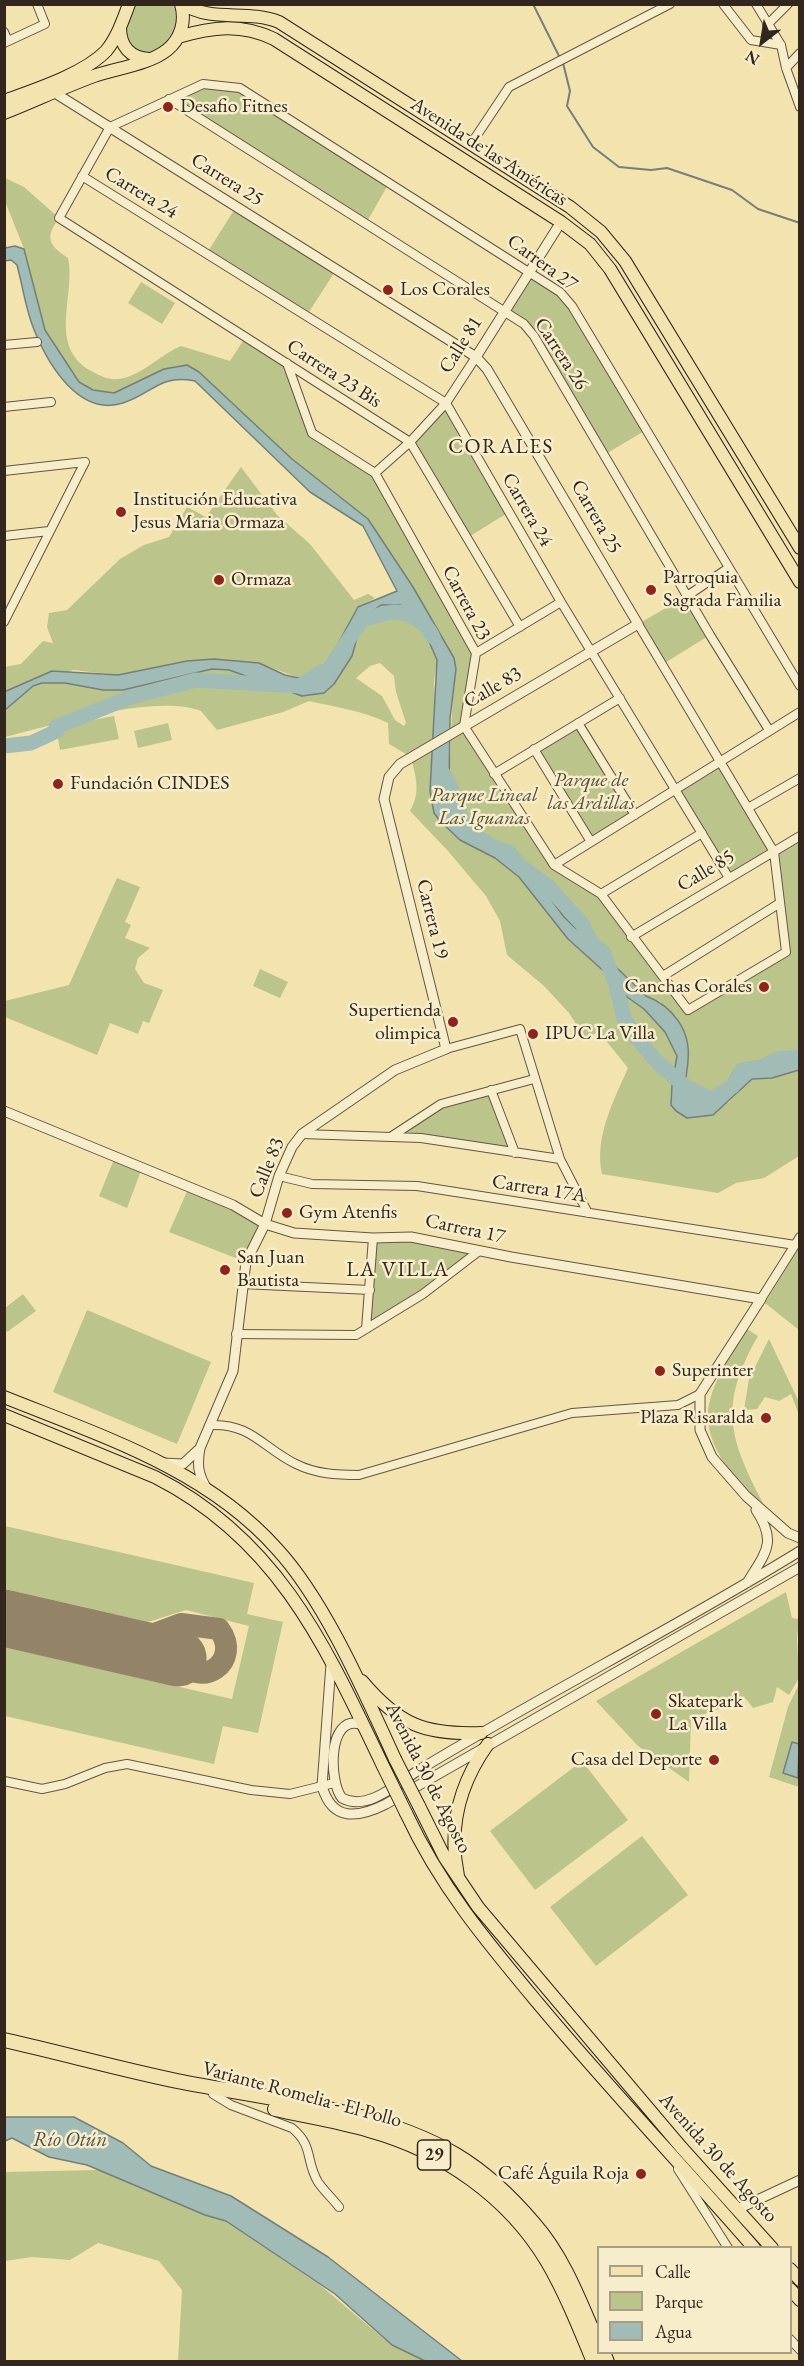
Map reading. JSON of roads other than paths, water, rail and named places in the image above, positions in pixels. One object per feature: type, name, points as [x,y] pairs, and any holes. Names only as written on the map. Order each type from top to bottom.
[{"type":"highway","name":"Variante Romelia - El Pollo","points":[[4,2040],[178,2081],[214,2086],[378,2123],[411,2134],[456,2155],[492,2182],[536,2226],[562,2266],[597,2342]]},
{"type":"highway","name":"Variante Romelia - El Pollo","points":[[178,2081],[213,2094],[392,2138],[437,2156],[475,2181],[511,2213],[542,2253],[570,2304],[594,2361]]},
{"type":"main road","points":[[4,101],[44,86],[98,58],[112,43],[129,4]]},
{"type":"main road","points":[[178,37],[184,17],[182,4]]},
{"type":"main road","name":"Avenida de las Américas","points":[[182,4],[205,15],[246,14],[263,16],[279,22],[583,216],[601,231],[642,288],[800,548]]},
{"type":"main road","name":"Avenida de las Américas","points":[[4,113],[91,77],[150,58],[167,50],[178,37],[207,29],[229,26],[261,33],[301,55],[561,222],[590,244],[610,269],[800,582]]},
{"type":"main road","points":[[120,27],[120,36],[127,50],[142,58],[150,58]]},
{"type":"main road","points":[[301,55],[332,64],[454,142],[471,144]]},
{"type":"main road","name":"Avenida 30 de Agosto","points":[[4,1397],[161,1463],[207,1489],[245,1517],[277,1548],[313,1596],[445,1858],[478,1907],[681,2147],[771,2246]]},
{"type":"main road","name":"Avenida 30 de Agosto","points":[[4,1415],[155,1477],[215,1513],[241,1536],[280,1578],[331,1664],[433,1867],[466,1916],[669,2155],[753,2246]]},
{"type":"main road","points":[[344,1656],[382,1703],[409,1721],[433,1732],[481,1733]]},
{"type":"main road","points":[[459,1880],[454,1841],[456,1815],[468,1777],[488,1744]]},
{"type":"street","points":[[4,32],[6,42],[45,24],[37,4]]},
{"type":"street","points":[[471,144],[509,87],[670,4]]},
{"type":"street","points":[[723,4],[751,40],[781,45]]},
{"type":"street","points":[[756,4],[781,45],[799,106]]},
{"type":"street","points":[[767,25],[788,4]]},
{"type":"street","points":[[786,68],[800,53]]},
{"type":"street","name":"Carrera 27","points":[[110,127],[203,84],[240,88],[530,270],[560,292],[572,306],[727,569],[800,686]]},
{"type":"street","name":"Carrera 25","points":[[55,93],[476,357],[487,369],[774,852],[786,952],[688,1011],[663,976]]},
{"type":"street","name":"Carrera 26","points":[[169,99],[524,324],[534,336],[769,730]]},
{"type":"street","points":[[82,176],[110,127]]},
{"type":"street","name":"Carrera 23 Bis","points":[[82,176],[58,218],[410,442],[520,627]]},
{"type":"street","name":"Carrera 24","points":[[82,176],[446,403],[561,602],[729,878]]},
{"type":"street","name":"Calle 81","points":[[375,473],[410,442],[446,403],[561,222]]},
{"type":"street","points":[[4,345],[37,342]]},
{"type":"street","name":"Carrera 23","points":[[287,363],[312,433],[375,473],[476,653],[460,728]]},
{"type":"street","points":[[4,407],[51,402]]},
{"type":"street","points":[[4,471],[85,462],[4,622]]},
{"type":"street","points":[[4,536],[49,531]]},
{"type":"street","points":[[687,596],[727,569]]},
{"type":"street","points":[[4,600],[15,599]]},
{"type":"street","points":[[476,653],[561,602]]},
{"type":"street","name":"Calle 83","points":[[384,799],[392,773],[400,764],[638,624]]},
{"type":"street","points":[[494,774],[620,698]]},
{"type":"street","points":[[554,865],[800,711]]},
{"type":"street","points":[[578,723],[635,815]]},
{"type":"street","points":[[460,728],[494,774],[554,865],[601,894],[663,976],[780,903]]},
{"type":"street","points":[[534,749],[591,842]]},
{"type":"street","points":[[748,808],[800,777]]},
{"type":"street","name":"Carrera 19","points":[[384,799],[446,1049]]},
{"type":"street","points":[[601,894],[702,833]]},
{"type":"street","name":"Calle 85","points":[[632,937],[800,836]]},
{"type":"street","name":"Calle 83","points":[[207,1489],[197,1467],[200,1448],[233,1371],[246,1262],[265,1224],[279,1176],[292,1147],[302,1134],[395,1070],[446,1049],[520,1029],[534,1079]]},
{"type":"street","points":[[391,1137],[441,1104],[534,1079],[560,1159],[588,1213]]},
{"type":"street","points":[[491,1090],[515,1153]]},
{"type":"street","name":"Carrera 17","points":[[4,1111],[233,1205],[265,1224],[294,1233],[373,1238],[411,1237],[479,1251],[761,1299]]},
{"type":"street","points":[[302,1134],[421,1138],[560,1159]]},
{"type":"street","name":"Carrera 17A","points":[[279,1176],[312,1184],[417,1186],[795,1245]]},
{"type":"street","points":[[746,1584],[766,1549],[769,1534],[767,1526],[746,1496],[705,1446],[698,1417],[700,1394],[800,1237]]},
{"type":"street","points":[[366,1329],[373,1238]]},
{"type":"street","points":[[236,1334],[356,1335],[423,1294],[479,1251]]},
{"type":"street","points":[[242,1284],[370,1290]]},
{"type":"street","points":[[210,1425],[232,1425],[242,1429],[284,1458],[308,1469],[339,1475],[359,1475],[572,1413],[678,1405],[700,1394]]},
{"type":"street","points":[[161,1463],[183,1464],[200,1448]]},
{"type":"street","points":[[746,1496],[788,1533],[800,1538]]},
{"type":"street","points":[[365,1729],[354,1722],[341,1727],[338,1732],[334,1783],[338,1792],[349,1802],[366,1801],[800,1551]]},
{"type":"street","points":[[331,1664],[321,1786],[325,1798],[334,1808],[357,1815],[369,1813],[800,1567]]},
{"type":"street","points":[[4,1781],[42,1789],[66,1784],[105,1768],[127,1764],[218,1785],[290,1794],[334,1783]]},
{"type":"street","points":[[213,2094],[231,2104],[292,2128],[300,2134],[306,2141],[308,2158],[318,2182],[339,2207]]},
{"type":"street","points":[[669,2155],[727,2246]]},
{"type":"street","points":[[738,2209],[800,2180]]},
{"type":"water","points":[[15,246],[24,249],[45,330],[79,382],[93,390],[114,393],[164,369],[187,365],[199,372],[292,459],[368,519],[413,587],[454,658],[456,669],[450,718],[449,787],[461,822],[480,840],[523,861],[564,917],[646,996],[656,1000],[672,1013],[686,1039],[688,1063],[686,1082],[690,1093],[698,1099],[709,1100],[722,1092],[733,1072],[799,1057],[799,1070],[772,1078],[752,1079],[713,1115],[687,1118],[676,1111],[671,1105],[677,1056],[665,1032],[644,1009],[627,997],[608,975],[568,939],[519,877],[495,858],[460,840],[434,813],[430,791],[437,660],[420,621],[413,613],[400,605],[381,605],[362,619],[352,656],[334,684],[324,693],[302,696],[229,670],[212,669],[123,690],[103,690],[65,683],[42,683],[33,686],[5,710],[4,692],[52,671],[118,675],[187,661],[214,659],[259,663],[285,675],[307,680],[313,678],[328,662],[358,607],[397,591],[363,526],[310,492],[195,381],[165,382],[134,399],[107,405],[93,403],[68,386],[49,359],[35,332],[17,265],[11,260],[5,261],[5,248]]},
{"type":"water","points":[[792,1742],[799,1744],[798,1778],[783,1773]]},
{"type":"water","name":"Río Otún","points":[[5,2117],[74,2117],[123,2143],[151,2166],[231,2196],[328,2257],[462,2361],[425,2361],[392,2345],[335,2294],[226,2221],[205,2215],[87,2165],[49,2157],[12,2138],[5,2141]]},
{"type":"waterway","points":[[533,4],[560,58]]},
{"type":"waterway","points":[[563,63],[570,91],[567,106],[593,147],[619,167],[651,170],[667,168],[732,190],[758,209],[800,223]]},
{"type":"waterway","points":[[4,746],[31,743],[57,731],[56,727],[131,697],[196,680],[300,686],[321,672],[328,671],[362,619],[400,612],[422,623],[433,637]]},
{"type":"waterway","points":[[441,770],[451,787],[455,806],[470,832],[495,848],[509,852],[519,865],[548,886],[582,924],[593,945],[603,952],[616,985],[624,1018],[634,1035],[657,1062],[686,1087],[711,1099],[733,1086],[742,1070],[763,1067],[777,1059],[800,1057]]},
{"type":"place","name":"Desafio Fitnes","points":[[168,107]]},
{"type":"place","name":"Los Corales","points":[[388,290]]},
{"type":"place","name":"Institución Educativa Jesus Maria Ormaza","points":[[121,512]]},
{"type":"place","name":"Ormaza","points":[[219,580]]},
{"type":"place","name":"Parroquia Sagrada Familia","points":[[651,590]]},
{"type":"place","name":"Fundación CINDES","points":[[58,784]]},
{"type":"place","name":"Canchas Corales","points":[[764,987]]},
{"type":"place","name":"Supertienda olimpica","points":[[453,1022]]},
{"type":"place","name":"IPUC La Villa","points":[[533,1034]]},
{"type":"place","name":"Gym Atenfis","points":[[287,1213]]},
{"type":"place","name":"San Juan Bautista","points":[[225,1270]]},
{"type":"place","name":"Superinter","points":[[660,1371]]},
{"type":"place","name":"Plaza Risaralda","points":[[766,1418]]},
{"type":"place","name":"Skatepark La Villa","points":[[656,1714]]},
{"type":"place","name":"Casa del Deporte","points":[[714,1760]]},
{"type":"place","name":"Café Águila Roja","points":[[641,2174]]},
{"type":"district","name":"CORALES","points":[[501,447]]},
{"type":"district","name":"LA VILLA","points":[[398,1270]]},
{"type":"park label","name":"Parque de las Ardillas","points":[[591,792]]},
{"type":"park label","name":"Parque Lineal Las Iguanas","points":[[484,808]]}]
